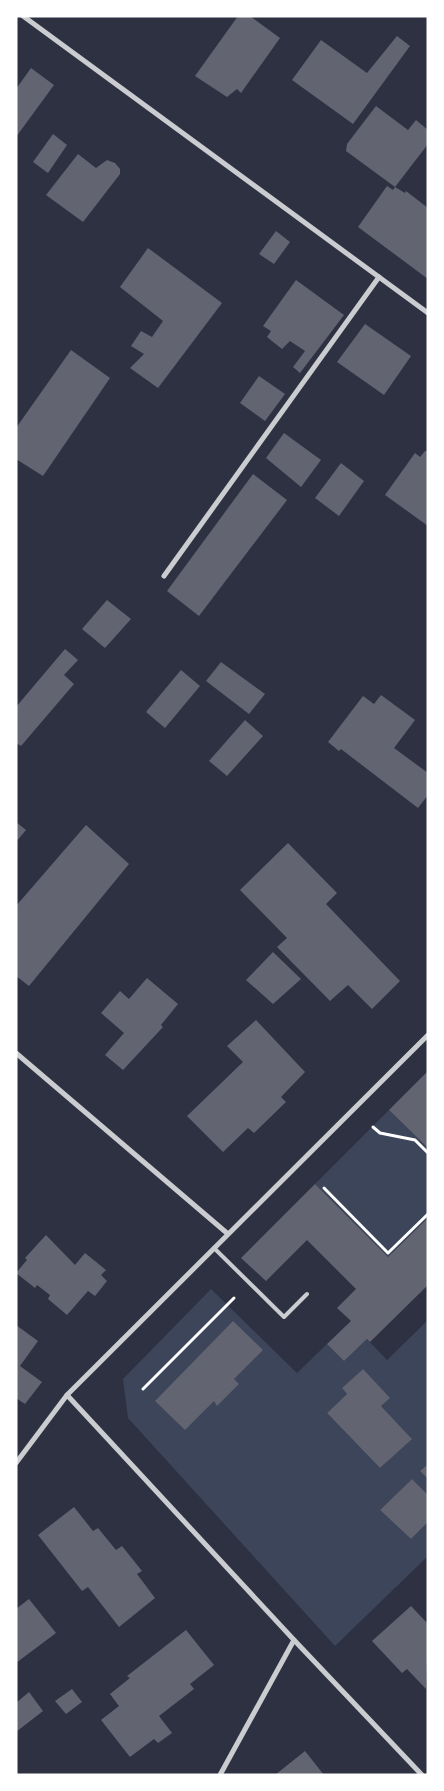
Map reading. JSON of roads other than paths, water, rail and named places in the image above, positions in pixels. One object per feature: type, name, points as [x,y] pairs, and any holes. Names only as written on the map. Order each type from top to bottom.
[{"type":"street","points":[[23,16],[428,313]]},
{"type":"street","points":[[164,576],[379,277]]},
{"type":"street","points":[[16,1463],[67,1395],[428,1035]]},
{"type":"street","points":[[16,1053],[228,1234]]},
{"type":"street","points":[[67,1395],[422,1775]]},
{"type":"street","points":[[220,1775],[294,1640]]},
{"type":"lane","points":[[214,1248],[284,1317],[307,1294]]}]
